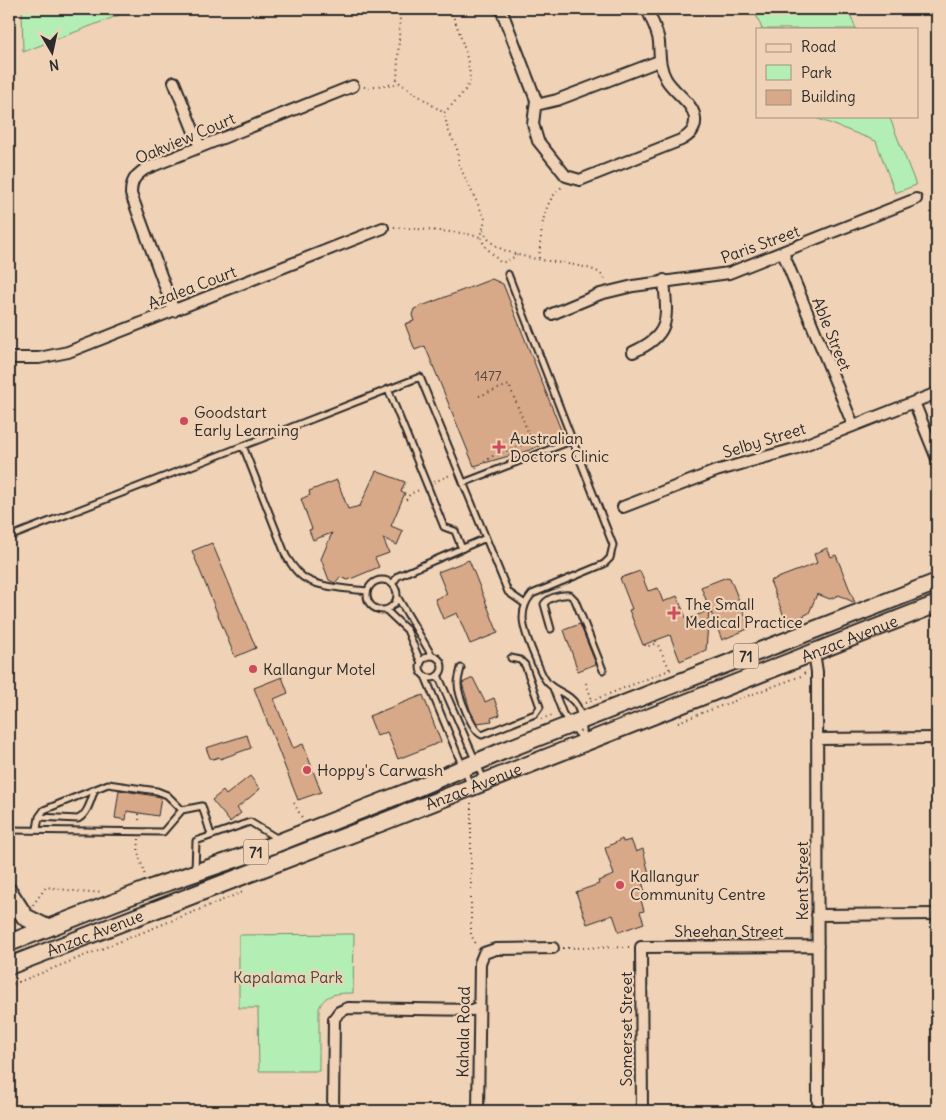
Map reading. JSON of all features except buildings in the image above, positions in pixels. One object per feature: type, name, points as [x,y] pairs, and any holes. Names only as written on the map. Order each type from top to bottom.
[{"type":"highway","name":"Anzac Avenue","points":[[9,943],[283,841],[575,722],[937,582]]},
{"type":"highway","name":"Anzac Avenue","points":[[9,966],[476,790],[585,742],[937,604]]},
{"type":"highway","points":[[9,892],[25,917],[47,928]]},
{"type":"street","points":[[501,9],[536,105],[533,124],[538,141],[563,173],[570,178],[585,179],[681,140],[691,133],[695,124],[694,113],[670,86],[659,61],[659,40],[647,9]]},
{"type":"street","points":[[536,105],[557,100],[659,61]]},
{"type":"street","points":[[174,82],[200,147]]},
{"type":"street","name":"Oakview Court","points":[[174,311],[131,194],[131,184],[136,175],[145,169],[353,86]]},
{"type":"street","name":"Paris Street","points":[[552,314],[612,291],[664,280],[722,275],[783,253],[916,199]]},
{"type":"street","name":"Azalea Court","points":[[9,358],[39,358],[68,352],[383,228]]},
{"type":"street","name":"Able Street","points":[[783,253],[853,426]]},
{"type":"street","points":[[633,352],[654,342],[664,328],[667,313],[664,280]]},
{"type":"street","name":"Selby Street","points":[[622,508],[716,471],[794,449],[937,393]]},
{"type":"street","points":[[914,402],[937,459]]},
{"type":"street","name":"Kent Street","points":[[814,652],[817,672],[818,739],[818,1111]]},
{"type":"street","points":[[818,739],[937,738]]},
{"type":"street","points":[[817,915],[937,914]]},
{"type":"street","name":"Sheehan Street","points":[[641,947],[818,946]]},
{"type":"street","name":"Somerset Street","points":[[641,947],[642,1111]]},
{"type":"street","points":[[484,953],[496,949],[553,948]]},
{"type":"street","name":"Kahala Road","points":[[478,1111],[478,1010],[480,963],[484,953]]},
{"type":"street","points":[[333,1111],[334,1019],[339,1012],[348,1008],[478,1010]]},
{"type":"lane","points":[[508,274],[605,523],[613,552],[604,564],[539,590],[532,594],[525,604],[523,624],[543,676],[575,722],[585,742]]},
{"type":"lane","points":[[9,537],[420,378],[508,592],[525,604]]},
{"type":"lane","points":[[388,389],[444,527],[455,531],[462,549]]},
{"type":"lane","points":[[464,483],[572,441]]},
{"type":"lane","points":[[243,446],[286,556],[295,570],[307,580],[344,589],[367,591]]},
{"type":"lane","points":[[392,583],[398,576],[486,538]]},
{"type":"lane","points":[[398,598],[394,605],[386,610],[378,610],[367,599],[367,591],[376,581],[384,580],[396,587],[398,598],[432,656],[439,659],[442,666],[438,675],[432,678],[425,676]]},
{"type":"lane","points":[[551,630],[544,604],[547,600],[563,594],[570,595],[576,600],[603,670]]},
{"type":"lane","points":[[386,610],[407,630],[421,663]]},
{"type":"lane","points":[[432,656],[425,658],[421,663],[420,669],[469,765],[476,790]]},
{"type":"lane","points":[[461,668],[458,682],[459,691],[474,729],[482,735],[535,714],[540,707],[525,665],[520,660],[511,658]]},
{"type":"lane","points":[[438,675],[476,790]]},
{"type":"lane","points":[[552,688],[565,694],[574,702],[575,722],[585,742]]},
{"type":"lane","points":[[37,829],[39,817],[44,810],[108,784],[157,790],[167,794],[182,810]]},
{"type":"lane","points":[[39,817],[78,819],[86,811],[95,789]]},
{"type":"lane","points":[[9,830],[163,832],[182,810],[202,806],[212,835]]},
{"type":"lane","points":[[195,873],[196,841],[212,835],[250,822],[283,841]]},
{"type":"path","points":[[398,9],[400,17],[397,76],[399,84]]},
{"type":"path","points":[[444,112],[469,85],[470,79],[467,59],[450,9]]},
{"type":"path","points":[[353,86],[399,84],[444,112],[448,130],[457,148],[459,165],[485,219],[481,238],[484,245],[500,262],[506,262],[517,255]]},
{"type":"path","points":[[539,258],[540,231],[550,200],[570,178]]},
{"type":"path","points":[[383,228],[400,227],[462,233],[481,238]]},
{"type":"path","points":[[484,228],[485,235],[495,245],[517,255],[595,270],[602,275],[612,291]]},
{"type":"path","points":[[479,396],[509,385],[531,438]]},
{"type":"path","points":[[645,645],[646,647],[657,642],[670,670]]},
{"type":"path","points":[[586,702],[592,702],[678,666]]},
{"type":"path","points":[[673,724],[801,676],[808,670]]},
{"type":"path","points":[[586,683],[592,702]]},
{"type":"path","points":[[535,722],[554,715]]},
{"type":"path","points":[[476,790],[471,935],[476,945],[484,953]]},
{"type":"path","points":[[294,803],[302,820]]},
{"type":"path","points":[[138,878],[146,876],[138,852],[139,814]]},
{"type":"path","points":[[25,917],[46,886],[88,893],[108,889]]},
{"type":"path","points":[[553,948],[641,947]]},
{"type":"green space","points":[[22,9],[135,9],[23,52]]},
{"type":"green space","points":[[754,9],[848,9],[856,28],[762,28]]},
{"type":"green space","points":[[816,118],[890,118],[916,185],[895,193],[876,141]]},
{"type":"green space","name":"Kapalama Park","points":[[354,934],[353,993],[337,994],[328,997],[319,1009],[319,1071],[259,1071],[258,1008],[239,1008],[239,935]]},
{"type":"place","name":"Goodstart Early Learning","points":[[184,421]]},
{"type":"place","name":"Australian Doctors Clinic","points":[[499,447]]},
{"type":"place","name":"The Small Medical Practice","points":[[674,613]]},
{"type":"place","name":"Kallangur Motel","points":[[253,669]]},
{"type":"place","name":"Hoppy's Carwash","points":[[307,770]]},
{"type":"place","name":"Kallangur Community Centre","points":[[620,885]]}]
